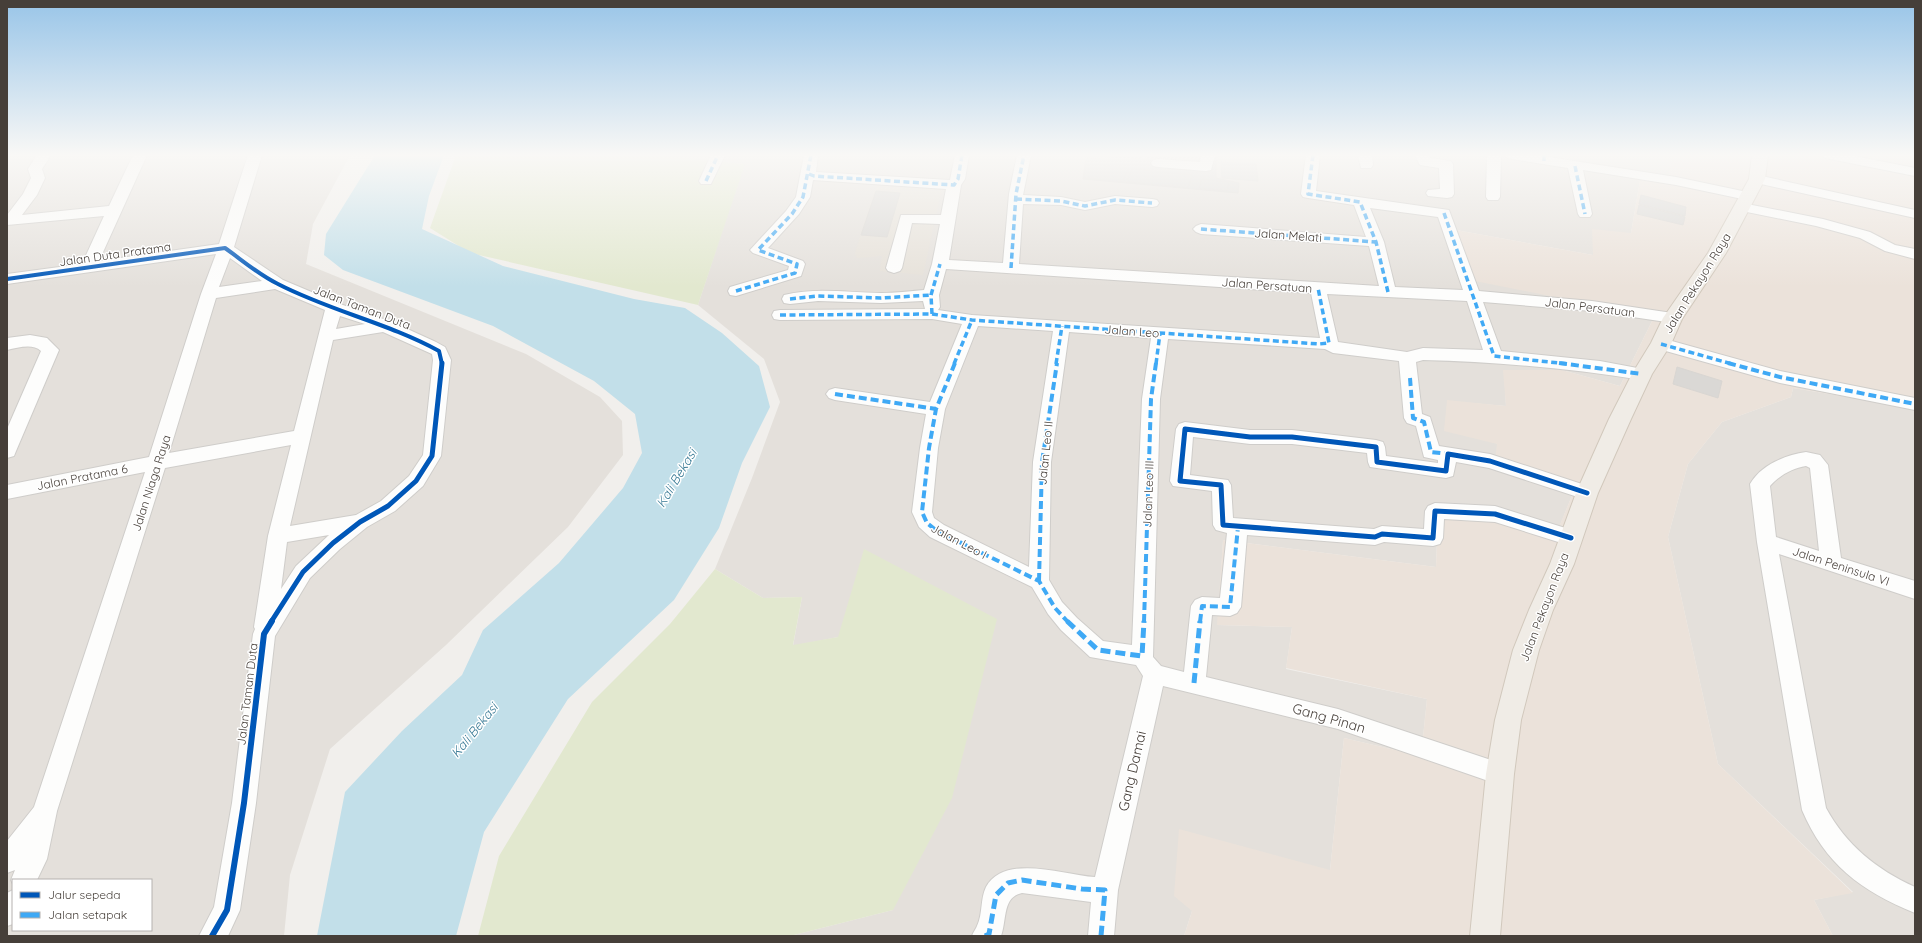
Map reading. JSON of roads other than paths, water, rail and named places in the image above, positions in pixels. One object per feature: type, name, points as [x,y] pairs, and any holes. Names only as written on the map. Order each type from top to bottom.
[{"type":"main road","name":"Jalan Pekayon Raya","points":[[1485,936],[1500,774],[1508,720],[1526,650],[1571,538],[1587,493],[1642,374],[1661,344],[1673,318],[1717,253],[1746,199]]},
{"type":"street","points":[[9,221],[27,199]]},
{"type":"street","points":[[88,267],[120,199]]},
{"type":"street","name":"Jalan Niaga Raya","points":[[24,879],[34,859],[45,810],[157,463],[209,294],[241,199]]},
{"type":"street","points":[[736,291],[795,272],[797,264],[758,250],[792,214],[802,199]]},
{"type":"street","points":[[932,314],[931,295],[940,264],[951,199]]},
{"type":"street","points":[[1016,199],[1061,201],[1085,206],[1116,200],[1152,203]]},
{"type":"street","points":[[1011,268],[1016,199]]},
{"type":"street","points":[[1341,199],[1444,213],[1464,274],[1474,296],[1494,356]]},
{"type":"street","points":[[1582,199],[1585,214]]},
{"type":"street","points":[[1761,199],[1818,222],[1865,235],[1890,248],[1915,254]]},
{"type":"street","points":[[1791,199],[1915,214]]},
{"type":"street","points":[[1360,202],[1376,242],[1388,292]]},
{"type":"street","points":[[9,221],[115,210]]},
{"type":"street","points":[[894,268],[906,218],[947,220]]},
{"type":"street","name":"Jalan Melati","points":[[1201,229],[1376,242]]},
{"type":"street","name":"Jalan Duta Pratama","points":[[7,279],[225,248]]},
{"type":"street","name":"Jalan Taman Duta","points":[[212,936],[227,910],[244,804],[264,634],[303,572],[333,543],[360,522],[388,506],[416,481],[432,456],[442,360],[439,351],[386,326],[334,308],[277,284],[225,248]]},
{"type":"street","name":"Jalan Persatuan","points":[[940,264],[1318,288],[1474,296],[1592,306],[1673,318]]},
{"type":"street","points":[[209,294],[277,284]]},
{"type":"street","points":[[1318,288],[1329,343]]},
{"type":"street","points":[[790,299],[818,296],[881,298],[931,295]]},
{"type":"street","points":[[264,634],[278,536],[334,308]]},
{"type":"street","name":"Jalan Leo","points":[[780,315],[932,314],[972,320],[1319,344],[1329,343],[1333,346],[1396,355],[1407,358]]},
{"type":"street","name":"Jalan Leo I","points":[[972,320],[936,409],[929,448],[922,512],[923,519],[928,525],[937,531],[1039,581]]},
{"type":"street","points":[[326,336],[386,326]]},
{"type":"street","name":"Jalan Leo II","points":[[1039,581],[1042,462],[1062,326]]},
{"type":"street","name":"Jalan Leo III","points":[[1148,665],[1145,624],[1151,399],[1160,332]]},
{"type":"street","points":[[7,344],[30,340],[45,343],[50,350],[7,451]]},
{"type":"street","points":[[1661,344],[1780,377],[1915,404]]},
{"type":"street","points":[[1587,493],[1490,461],[1431,452],[1424,422],[1413,418],[1407,358],[1423,354],[1494,356],[1600,367],[1642,374]]},
{"type":"street","points":[[836,394],[936,409]]},
{"type":"street","points":[[1448,454],[1446,471],[1377,462],[1376,448],[1292,438],[1250,437],[1185,429],[1180,481],[1221,485],[1223,525],[1376,537],[1382,534],[1433,538],[1436,511],[1495,514],[1571,538]]},
{"type":"street","name":"Jalan Pratama 6","points":[[7,492],[302,436]]},
{"type":"street","points":[[1831,562],[1819,464],[1812,459],[1798,458],[1765,477],[1760,484],[1767,542],[1814,810],[1824,831],[1843,855],[1865,874],[1915,900]]},
{"type":"street","points":[[278,536],[360,522]]},
{"type":"street","points":[[1194,683],[1202,606],[1230,607],[1238,527]]},
{"type":"street","name":"Jalan Peninsula VI","points":[[1767,542],[1915,590]]},
{"type":"street","points":[[1039,581],[1055,608],[1069,624],[1098,650],[1148,665]]},
{"type":"street","name":"Gang Pinan","points":[[1148,665],[1194,683],[1338,719],[1500,774]]},
{"type":"street","name":"Gang Damai","points":[[1101,936],[1094,890],[1148,665]]},
{"type":"street","name":"Jalan Niaga Raya","points":[[7,861],[45,810]]},
{"type":"street","points":[[988,935],[996,895],[1008,883],[1022,880],[1094,890]]},
{"type":"water","name":"Kali Bekasi","points":[[348,199],[428,199],[422,229],[503,266],[634,299],[685,308],[722,333],[759,366],[770,407],[742,463],[719,528],[674,600],[568,699],[484,832],[456,936],[317,936],[345,792],[402,731],[462,675],[483,630],[559,563],[623,488],[642,453],[635,414],[594,381],[493,326],[343,270],[324,255],[326,234]]}]
